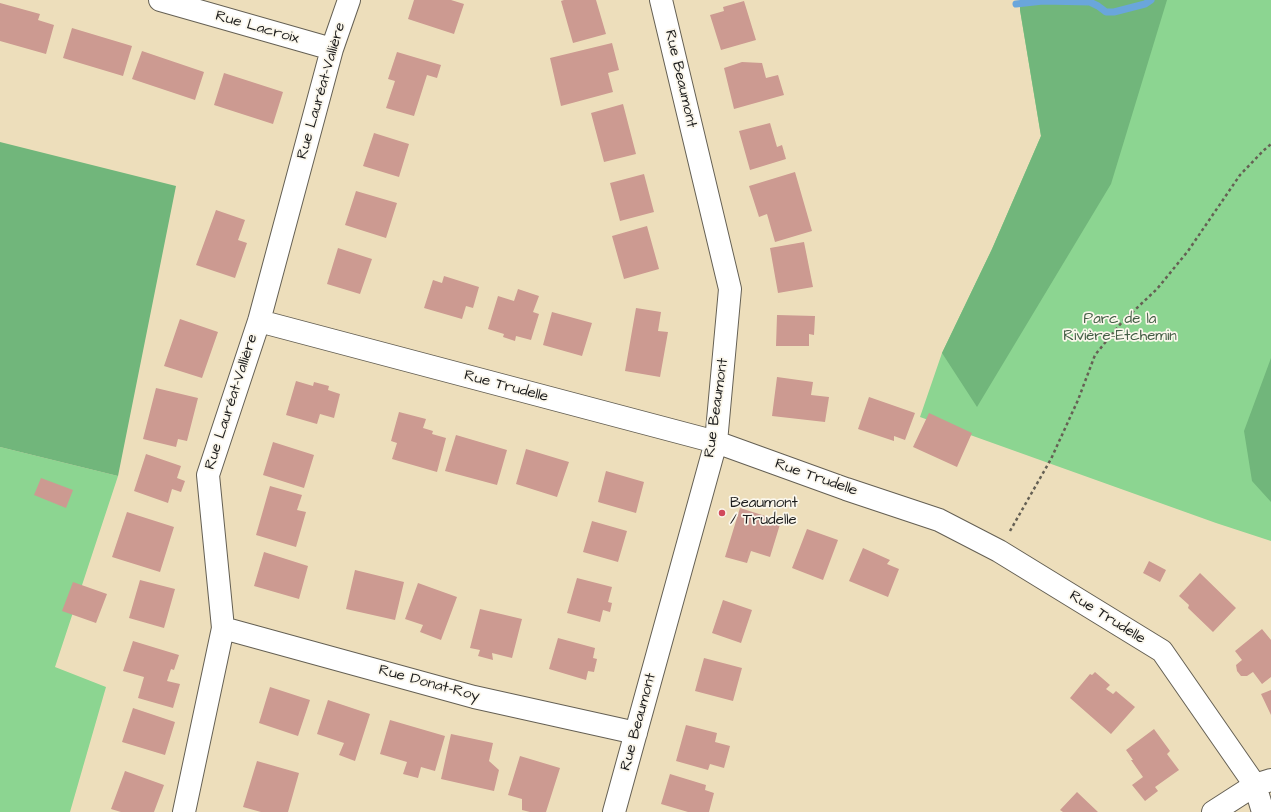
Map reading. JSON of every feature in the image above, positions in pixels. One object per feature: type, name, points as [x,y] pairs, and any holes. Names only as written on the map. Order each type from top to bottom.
[{"type":"street","name":"Rue Lacroix","points":[[160,0],[332,49]]},
{"type":"street","name":"Rue Lauréat-Vallière","points":[[184,812],[223,628],[208,475],[259,322],[332,49],[349,0]]},
{"type":"street","name":"Rue Beaumont","points":[[614,812],[716,442],[730,290],[661,0]]},
{"type":"street","name":"Rue Trudelle","points":[[259,322],[716,442],[846,489],[939,520],[999,551],[1162,651],[1263,783],[1263,812]]},
{"type":"street","name":"Rue Donat-Roy","points":[[223,628],[474,697],[636,733]]},
{"type":"street","points":[[1213,812],[1263,783]]},
{"type":"path","points":[[999,551],[1051,459],[1078,400],[1095,355],[1114,332],[1156,289],[1188,251],[1240,175],[1271,144]]},
{"type":"green space","name":"Parc de la Rivière-Etchemin","points":[[1020,0],[1271,0],[1271,541],[1216,523],[920,417],[942,353],[992,249],[1041,136],[1020,10]]},
{"type":"green space","points":[[1020,0],[1167,0],[1111,184],[977,407],[942,353],[992,249],[1041,136],[1020,10]]},
{"type":"green space","points":[[0,142],[176,186],[118,476],[0,447]]},
{"type":"green space","points":[[1271,358],[1271,502],[1252,481],[1244,431]]},
{"type":"green space","points":[[0,447],[118,476],[55,667],[106,687],[70,812],[0,812]]},
{"type":"building","points":[[414,0],[451,0],[464,4],[454,34],[408,19]]},
{"type":"building","points":[[596,0],[606,34],[573,43],[561,1]]},
{"type":"building","points":[[744,1],[756,40],[721,50],[710,15],[724,11],[723,7]]},
{"type":"building","points":[[0,3],[40,14],[38,20],[54,25],[46,54],[0,41]]},
{"type":"building","points":[[72,28],[132,46],[123,76],[63,58]]},
{"type":"building","points":[[612,43],[619,70],[608,73],[613,92],[561,106],[550,58]]},
{"type":"building","points":[[142,51],[204,72],[195,100],[132,79]]},
{"type":"building","points":[[397,52],[441,65],[437,78],[427,75],[414,116],[386,108],[395,81],[388,79]]},
{"type":"building","points":[[742,62],[762,63],[766,78],[778,75],[784,95],[734,109],[724,68]]},
{"type":"building","points":[[224,73],[283,92],[273,124],[214,105]]},
{"type":"building","points":[[623,104],[636,154],[604,162],[591,113]]},
{"type":"building","points":[[770,123],[777,147],[782,145],[786,159],[750,170],[739,131]]},
{"type":"building","points":[[374,133],[409,144],[399,177],[363,166]]},
{"type":"building","points":[[795,172],[812,231],[775,242],[767,214],[759,217],[749,186]]},
{"type":"building","points":[[644,174],[654,212],[620,221],[610,183]]},
{"type":"building","points":[[356,191],[397,203],[386,238],[345,225]]},
{"type":"building","points":[[216,210],[245,220],[238,240],[247,243],[235,278],[196,265]]},
{"type":"building","points":[[647,226],[659,269],[624,279],[612,236]]},
{"type":"building","points":[[804,242],[813,287],[778,293],[770,248]]},
{"type":"building","points":[[338,248],[372,259],[360,294],[327,284]]},
{"type":"building","points":[[444,276],[479,287],[473,308],[466,306],[462,319],[424,308],[433,280],[442,283]]},
{"type":"building","points":[[518,289],[539,296],[533,312],[539,314],[531,340],[516,336],[515,341],[503,337],[504,334],[488,329],[498,296],[514,301]]},
{"type":"building","points":[[636,308],[661,312],[658,331],[668,332],[660,377],[625,371]]},
{"type":"building","points":[[552,312],[592,323],[582,356],[543,345]]},
{"type":"building","points":[[777,315],[815,316],[814,335],[809,334],[809,346],[776,346]]},
{"type":"building","points":[[180,319],[218,332],[202,378],[164,366]]},
{"type":"building","points":[[777,377],[813,382],[811,395],[829,397],[825,422],[772,416]]},
{"type":"building","points":[[296,381],[313,386],[314,382],[329,386],[328,390],[340,394],[334,418],[320,414],[317,424],[286,415]]},
{"type":"building","points":[[156,388],[198,398],[187,441],[178,439],[176,447],[143,439]]},
{"type":"building","points":[[869,397],[915,413],[905,440],[894,436],[894,441],[858,429]]},
{"type":"building","points":[[399,412],[426,419],[423,428],[433,431],[432,434],[446,438],[437,472],[392,459],[397,443],[391,441]]},
{"type":"building","points":[[929,413],[972,433],[957,467],[913,447]]},
{"type":"building","points":[[456,435],[507,450],[497,485],[445,471]]},
{"type":"building","points":[[273,442],[314,455],[304,488],[263,475]]},
{"type":"building","points":[[526,449],[569,462],[557,497],[516,484]]},
{"type":"building","points":[[146,454],[181,466],[177,478],[185,481],[181,492],[172,489],[168,503],[134,491]]},
{"type":"building","points":[[606,471],[644,482],[636,513],[598,502]]},
{"type":"building","points":[[41,478],[73,490],[66,508],[34,495]]},
{"type":"building","points":[[270,486],[302,495],[297,510],[306,512],[296,547],[256,535]]},
{"type":"building","points":[[740,508],[781,521],[770,557],[751,551],[747,563],[725,557]]},
{"type":"building","points":[[127,512],[174,527],[160,572],[112,557]]},
{"type":"building","points":[[592,521],[627,531],[618,562],[583,552]]},
{"type":"building","points":[[807,529],[838,540],[823,580],[792,568]]},
{"type":"building","points":[[863,548],[890,560],[887,564],[899,569],[888,597],[849,581]]},
{"type":"building","points":[[264,552],[308,566],[299,599],[254,586]]},
{"type":"building","points":[[1149,561],[1166,570],[1160,582],[1143,573]]},
{"type":"building","points":[[355,570],[404,582],[395,620],[346,609]]},
{"type":"building","points":[[1200,573],[1236,608],[1213,632],[1188,608],[1189,605],[1179,596]]},
{"type":"building","points":[[577,578],[612,587],[608,602],[612,603],[610,612],[603,610],[600,622],[567,613]]},
{"type":"building","points":[[140,580],[175,589],[164,628],[129,618]]},
{"type":"building","points":[[73,582],[107,594],[96,623],[62,611]]},
{"type":"building","points":[[418,583],[457,597],[441,640],[420,632],[423,625],[405,619]]},
{"type":"building","points":[[723,600],[752,610],[741,643],[712,633]]},
{"type":"building","points":[[480,609],[522,619],[512,658],[492,653],[493,660],[478,656],[480,650],[470,648]]},
{"type":"building","points":[[1262,629],[1271,640],[1271,677],[1262,684],[1253,672],[1247,676],[1241,676],[1237,671],[1236,665],[1242,660],[1235,651]]},
{"type":"building","points":[[558,638],[595,648],[593,658],[597,659],[594,672],[588,671],[586,680],[549,669]]},
{"type":"building","points":[[133,641],[179,655],[174,670],[171,669],[167,681],[180,684],[173,708],[138,698],[144,677],[123,671]]},
{"type":"building","points":[[704,658],[742,668],[733,701],[695,691]]},
{"type":"building","points":[[1095,672],[1110,685],[1106,689],[1113,694],[1116,691],[1135,707],[1111,734],[1070,698],[1090,674],[1092,675]]},
{"type":"building","points":[[270,687],[310,700],[298,736],[259,723]]},
{"type":"building","points":[[1271,690],[1271,715],[1261,694]]},
{"type":"building","points":[[328,700],[370,714],[355,761],[339,755],[344,743],[317,734]]},
{"type":"building","points":[[133,708],[175,722],[165,755],[122,742]]},
{"type":"building","points":[[390,720],[445,736],[435,771],[421,767],[418,778],[403,774],[407,762],[380,754]]},
{"type":"building","points":[[686,725],[717,733],[715,742],[730,746],[724,768],[710,764],[708,770],[676,761]]},
{"type":"building","points":[[1154,729],[1170,751],[1167,754],[1179,770],[1155,787],[1158,791],[1145,801],[1132,785],[1143,777],[1126,750]]},
{"type":"building","points":[[451,734],[493,743],[489,761],[499,770],[494,791],[441,779]]},
{"type":"building","points":[[520,756],[560,768],[546,812],[530,812],[522,810],[522,799],[508,795]]},
{"type":"building","points":[[257,761],[299,773],[288,812],[261,812],[243,807]]},
{"type":"building","points":[[125,771],[164,785],[154,812],[121,812],[111,809]]},
{"type":"building","points":[[670,774],[706,785],[705,790],[714,793],[709,812],[688,812],[661,804]]},
{"type":"building","points":[[1077,792],[1098,812],[1063,812],[1060,810]]},
{"type":"waterway","points":[[1016,4],[1043,1],[1090,2],[1106,12],[1114,12],[1145,4],[1151,0]]},
{"type":"place","name":"Beaumont / Trudelle","points":[[722,513]]}]
